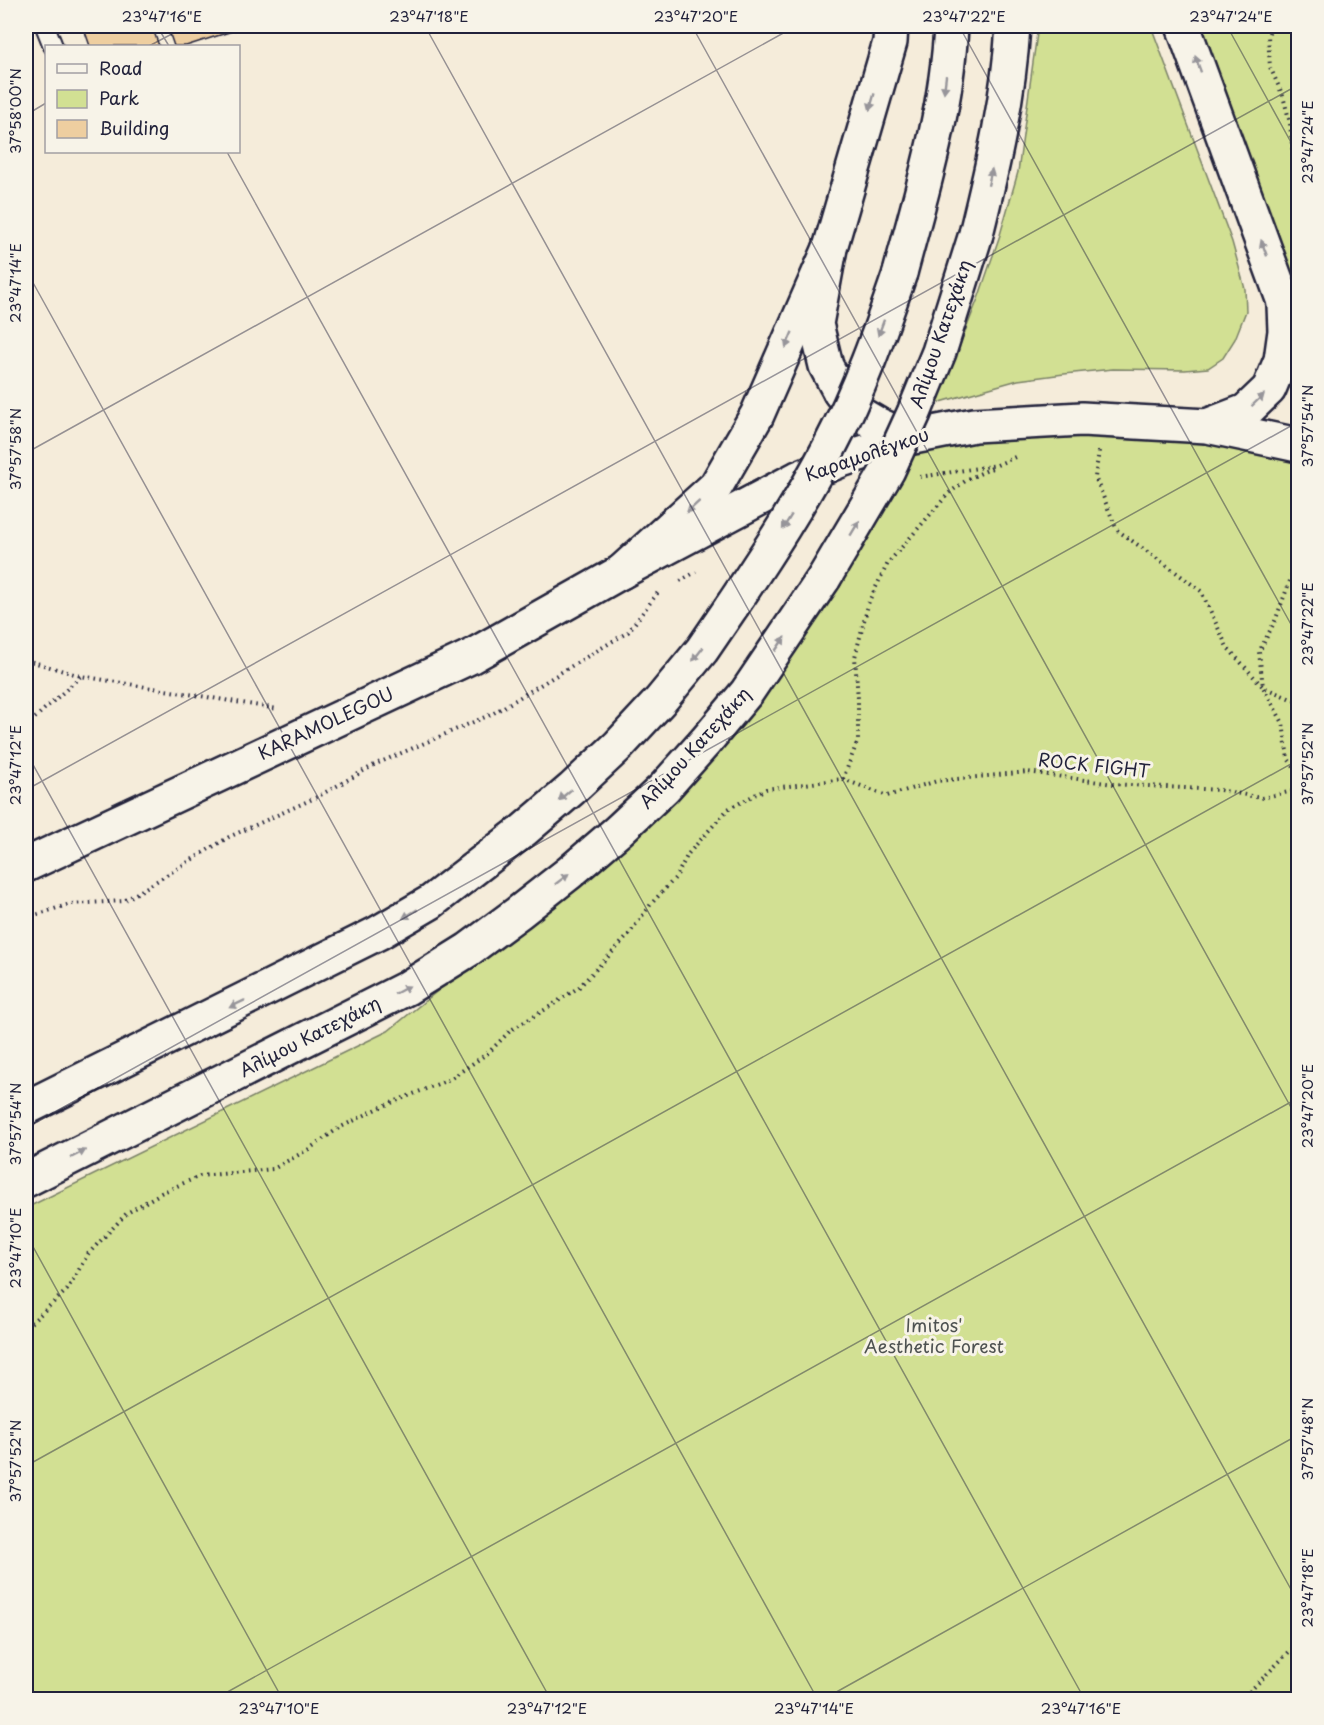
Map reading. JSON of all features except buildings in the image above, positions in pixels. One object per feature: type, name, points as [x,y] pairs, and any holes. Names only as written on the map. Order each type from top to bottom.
[{"type":"main road","points":[[891,26],[890,42],[830,248],[816,324],[826,366],[853,410],[908,438]]},
{"type":"main road","points":[[26,1108],[378,933],[430,902],[524,830],[572,789],[660,701],[702,650],[803,496],[857,388],[900,273],[933,147],[943,97],[951,26]]},
{"type":"main road","name":"Αλίμου Κατεχάκη","points":[[26,1180],[407,988],[468,950],[569,873],[618,831],[664,788],[706,741],[747,692],[824,578],[888,470],[914,413],[939,352],[976,234],[1005,102],[1013,26]]},
{"type":"main road","points":[[1183,26],[1284,303],[1299,333]]},
{"type":"main road","points":[[621,572],[716,486],[757,415],[830,248]]},
{"type":"main road","points":[[1207,426],[1246,411],[1269,389],[1281,360],[1285,331],[1284,303]]},
{"type":"main road","name":"Καραμολέγκου","points":[[621,572],[798,478],[841,460],[908,438],[974,425],[1082,418],[1207,426]]},
{"type":"main road","points":[[1207,426],[1299,445]]},
{"type":"main road","name":"KARAMOLEGOU","points":[[26,865],[472,656],[621,572]]},
{"type":"lane","points":[[45,26],[53,45]]},
{"type":"path","points":[[1271,26],[1268,36],[1270,67],[1283,96],[1290,123],[1293,155],[1299,163]]},
{"type":"path","points":[[1100,446],[1095,477],[1117,530],[1201,591],[1227,646],[1263,687],[1283,723],[1288,759],[1299,771]]},
{"type":"path","points":[[26,1326],[67,1290],[88,1254],[127,1213],[161,1193],[200,1176],[273,1169],[349,1123],[450,1079],[488,1053],[511,1030],[579,987],[626,938],[651,904],[676,877],[688,854],[728,809],[766,789],[843,779],[858,740],[855,657],[869,601],[888,563],[949,494],[968,479],[1016,456]]},
{"type":"path","points":[[915,478],[997,465]]},
{"type":"path","points":[[1263,687],[1259,652],[1275,621],[1293,570],[1299,565]]},
{"type":"path","points":[[674,584],[699,570]]},
{"type":"path","points":[[26,918],[70,904],[124,901],[229,837],[317,797],[376,764],[492,714],[628,632],[658,592],[666,588]]},
{"type":"path","points":[[26,660],[81,676],[286,711]]},
{"type":"path","points":[[26,726],[81,676]]},
{"type":"path","points":[[1263,687],[1299,702]]},
{"type":"path","name":"ROCK FIGHT","points":[[843,779],[887,796],[937,781],[1028,772],[1113,784],[1220,790],[1261,798],[1299,790]]},
{"type":"path","points":[[1241,1700],[1299,1643]]},
{"type":"green space","points":[[1038,26],[1151,26],[1232,242],[1245,289],[1246,311],[1235,339],[1223,358],[1208,368],[1113,369],[1064,374],[1018,380],[937,403],[979,296],[1018,172]]},
{"type":"green space","points":[[1202,26],[1298,26],[1298,289]]},
{"type":"green space","name":"Imitos' Aesthetic Forest","points":[[1202,433],[1298,452],[1298,1699],[26,1700],[26,1208],[388,1031],[645,823],[912,448],[962,436]]}]
